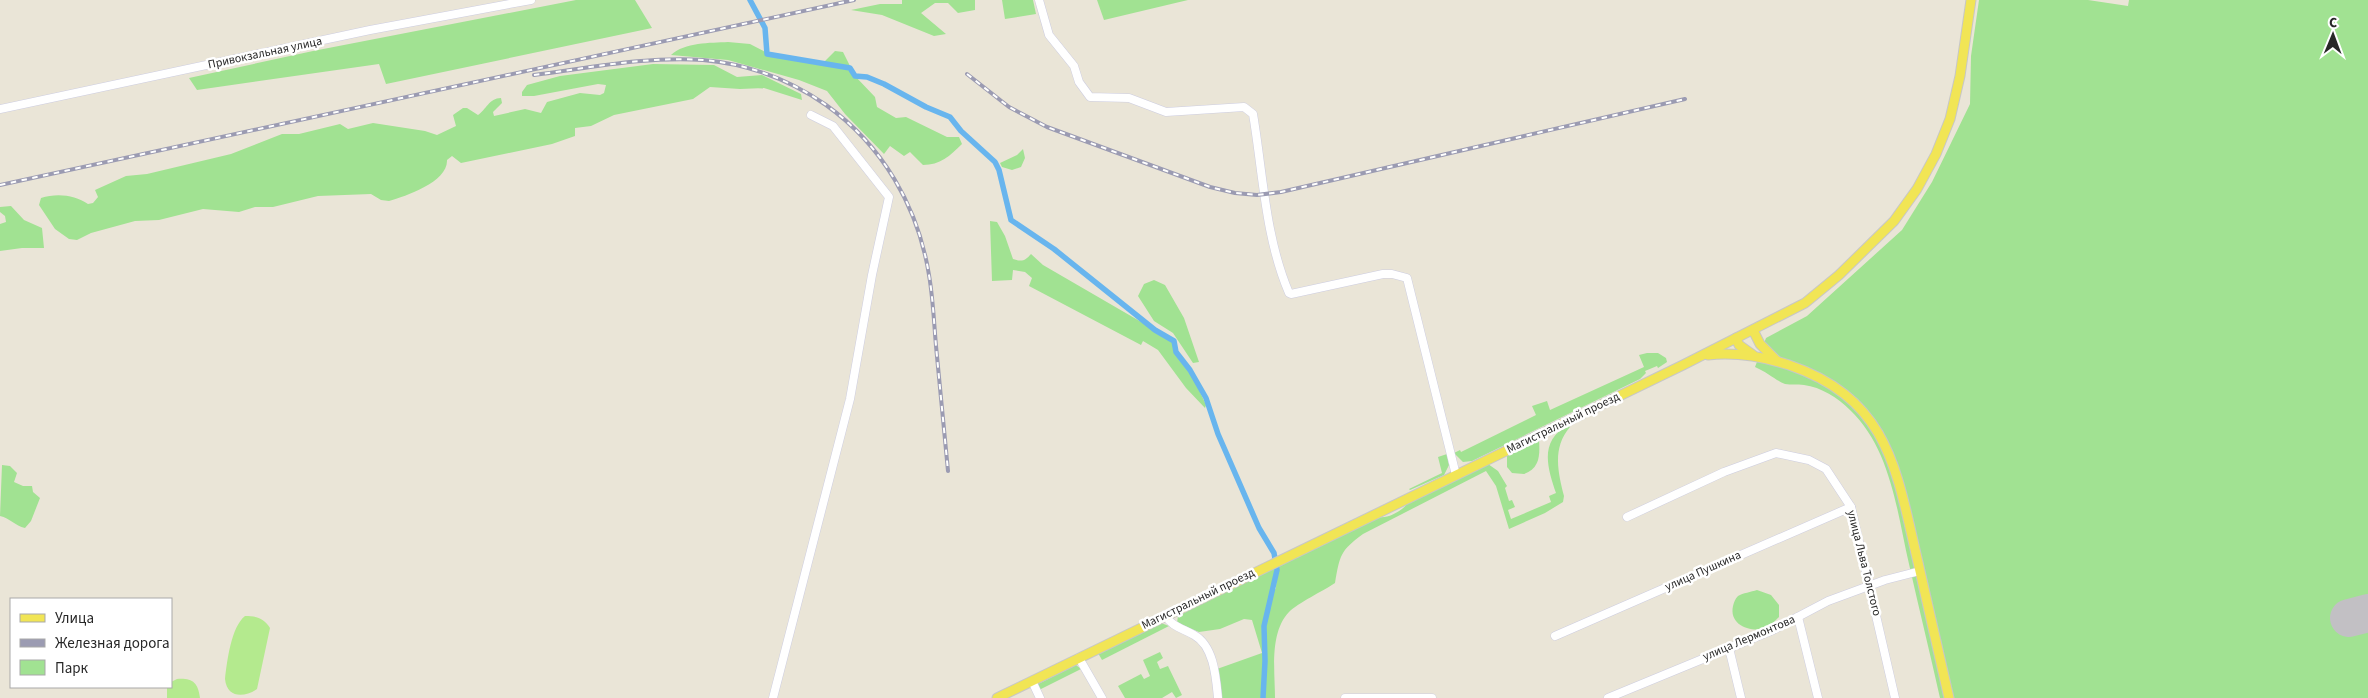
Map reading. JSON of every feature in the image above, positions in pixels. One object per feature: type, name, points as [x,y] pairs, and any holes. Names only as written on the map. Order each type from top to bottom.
[{"type":"main road","name":"Магистральный проезд","points":[[997,698],[1753,330],[1813,297],[1894,222],[1907,205],[1936,154],[1950,118],[1960,76],[1971,0]]},
{"type":"main road","points":[[1753,330],[1760,344],[1778,361]]},
{"type":"main road","points":[[1736,338],[1739,345],[1746,352],[1757,358]]},
{"type":"main road","points":[[1700,356],[1727,353],[1778,361],[1832,384],[1850,398],[1873,424],[1890,453],[1895,468],[1949,698]]},
{"type":"street","name":"Привокзальная улица","points":[[0,110],[370,30],[531,0]]},
{"type":"street","points":[[1039,0],[1049,35],[1074,66],[1079,82],[1090,97],[1129,98],[1166,112],[1244,107],[1252,114],[1268,214],[1282,276],[1289,293],[1383,274],[1392,274],[1406,278],[1456,475]]},
{"type":"street","points":[[773,698],[850,400],[872,275],[889,197],[833,126],[811,115]]},
{"type":"street","name":"улица Льва Толстого","points":[[1627,517],[1724,472],[1776,453],[1809,460],[1826,469],[1851,507],[1871,585],[1895,698]]},
{"type":"street","name":"улица Пушкина","points":[[1555,636],[1851,507]]},
{"type":"street","name":"улица Лермонтова","points":[[1608,698],[1729,648],[1798,617],[1828,601],[1871,585],[1920,571]]},
{"type":"street","points":[[1165,615],[1177,628],[1195,635],[1206,645],[1215,672],[1218,698]]},
{"type":"street","points":[[1798,617],[1818,698]]},
{"type":"street","points":[[1729,648],[1741,698]]},
{"type":"street","points":[[1079,658],[1102,698]]},
{"type":"street","points":[[1032,681],[1040,698]]},
{"type":"street","points":[[1345,698],[1432,698]]},
{"type":"green space","points":[[576,0],[635,0],[652,28],[386,84],[379,64],[197,90],[189,78],[313,51]]},
{"type":"green space","points":[[902,0],[975,0],[975,10],[958,13],[948,3],[935,3],[921,13],[946,34],[934,36],[882,15],[851,10],[880,4],[902,4]]},
{"type":"green space","points":[[1002,0],[1033,0],[1036,14],[1005,19]]},
{"type":"green space","points":[[1097,0],[1188,0],[1104,20]]},
{"type":"green space","points":[[1979,0],[2088,0],[2128,6],[2129,0],[2368,0],[2368,698],[1940,698],[1896,503],[1884,462],[1875,443],[1864,426],[1835,397],[1810,386],[1785,384],[1755,367],[1766,338],[1807,316],[1902,230],[1932,182],[1970,104],[1971,56]]},
{"type":"green space","points":[[728,42],[750,44],[773,56],[822,64],[835,51],[843,52],[855,76],[875,97],[877,107],[896,118],[906,117],[947,137],[959,137],[962,144],[944,159],[929,165],[923,165],[910,152],[904,156],[890,146],[884,154],[845,114],[827,91],[799,80],[728,60],[671,55],[690,45]]},
{"type":"green space","points":[[653,64],[714,65],[737,77],[762,75],[801,94],[802,100],[764,88],[710,87],[693,99],[614,115],[591,126],[575,128],[575,136],[552,144],[461,163],[452,156],[447,160],[441,175],[434,181],[415,192],[389,201],[381,200],[371,194],[318,196],[273,207],[255,207],[239,212],[203,209],[159,220],[135,221],[91,233],[77,240],[69,239],[55,229],[39,205],[41,198],[59,195],[72,197],[88,204],[93,203],[98,197],[95,190],[126,176],[147,174],[231,154],[282,134],[299,134],[340,124],[348,129],[373,123],[425,131],[437,135],[456,126],[453,115],[463,108],[467,108],[478,115],[493,100],[501,98],[502,103],[493,112],[494,116],[525,109],[541,113],[547,102],[580,93],[600,95],[604,93],[606,85],[598,84],[534,96],[522,96],[522,92],[527,85],[560,76]]},
{"type":"green space","points":[[1023,149],[1025,158],[1021,167],[1012,170],[1002,167],[1000,163],[1017,155]]},
{"type":"green space","points":[[11,206],[24,220],[42,228],[44,248],[0,251],[0,224],[6,222],[5,216],[0,212],[0,207]]},
{"type":"green space","points":[[990,221],[997,222],[1005,236],[1013,259],[1023,260],[1031,254],[1043,265],[1174,341],[1176,352],[1190,370],[1206,405],[1205,408],[1186,388],[1158,350],[1143,341],[1141,345],[1029,286],[1032,278],[1025,272],[1013,270],[1012,280],[992,281]]},
{"type":"green space","points":[[1154,280],[1165,285],[1184,318],[1199,362],[1193,363],[1173,333],[1154,321],[1138,296],[1144,284]]},
{"type":"green space","points":[[1658,353],[1666,358],[1667,362],[1658,368],[1657,366],[1645,371],[1646,373],[1640,379],[1472,461],[1463,462],[1454,453],[1460,450],[1461,452],[1536,415],[1532,406],[1547,401],[1550,410],[1644,367],[1639,355]]},
{"type":"green space","points":[[1569,425],[1570,427],[1561,443],[1558,460],[1564,496],[1563,502],[1545,513],[1509,529],[1496,486],[1486,471],[1363,534],[1342,554],[1335,583],[1293,608],[1283,621],[1278,631],[1274,653],[1275,698],[1222,698],[1217,669],[1262,653],[1252,620],[1244,619],[1220,629],[1199,632],[1177,623],[1178,616],[1275,567],[1273,593],[1276,588],[1277,566],[1379,517],[1394,514],[1407,504],[1488,464],[1498,471],[1507,486],[1505,488],[1509,501],[1512,500],[1515,507],[1508,510],[1511,519],[1551,502],[1549,496],[1556,493],[1548,464],[1549,446],[1559,431]]},
{"type":"green space","points":[[1539,440],[1539,456],[1536,465],[1524,474],[1512,473],[1507,467],[1507,456]]},
{"type":"green space","points":[[1447,454],[1449,465],[1444,475],[1409,489],[1442,473],[1438,457]]},
{"type":"green space","points":[[2,465],[10,466],[17,473],[14,482],[23,486],[32,486],[33,492],[40,498],[31,521],[25,528],[0,516]]},
{"type":"green space","points":[[1757,590],[1771,595],[1779,605],[1779,617],[1764,629],[1758,630],[1741,625],[1734,618],[1733,612],[1735,599],[1738,596]]},
{"type":"green space","points":[[245,616],[259,618],[270,628],[257,689],[242,695],[229,690],[225,679],[233,636],[240,621]]},
{"type":"green space","points":[[1161,623],[1169,626],[1102,660],[1098,653]]},
{"type":"green space","points":[[1160,652],[1163,658],[1157,662],[1160,669],[1168,666],[1182,695],[1176,698],[1172,692],[1162,698],[1125,698],[1118,686],[1141,674],[1144,679],[1150,676],[1143,660]]},
{"type":"green space","points":[[1076,665],[1081,669],[1039,690],[1038,684]]},
{"type":"green space","points":[[177,679],[190,680],[198,688],[200,698],[167,698],[167,688],[172,688],[172,682]]},
{"type":"waterway","points":[[750,0],[765,28],[767,54],[850,68],[855,76],[867,77],[884,84],[926,107],[950,117],[961,131],[995,162],[999,170],[1011,220],[1054,249],[1155,330],[1174,341],[1176,352],[1190,370],[1206,398],[1218,434],[1259,528],[1274,553],[1277,570],[1264,626],[1263,698]]},
{"type":"runway","points":[[2349,618],[2368,613]]},
{"type":"railway","points":[[0,185],[854,0]]},
{"type":"railway","points":[[534,75],[639,61],[682,59],[720,62],[752,69],[783,80],[826,105],[846,121],[880,158],[894,179],[906,201],[924,250],[932,293],[948,471]]},
{"type":"railway","points":[[967,74],[1009,107],[1047,127],[1210,187],[1235,193],[1257,195],[1281,192],[1685,99]]}]
